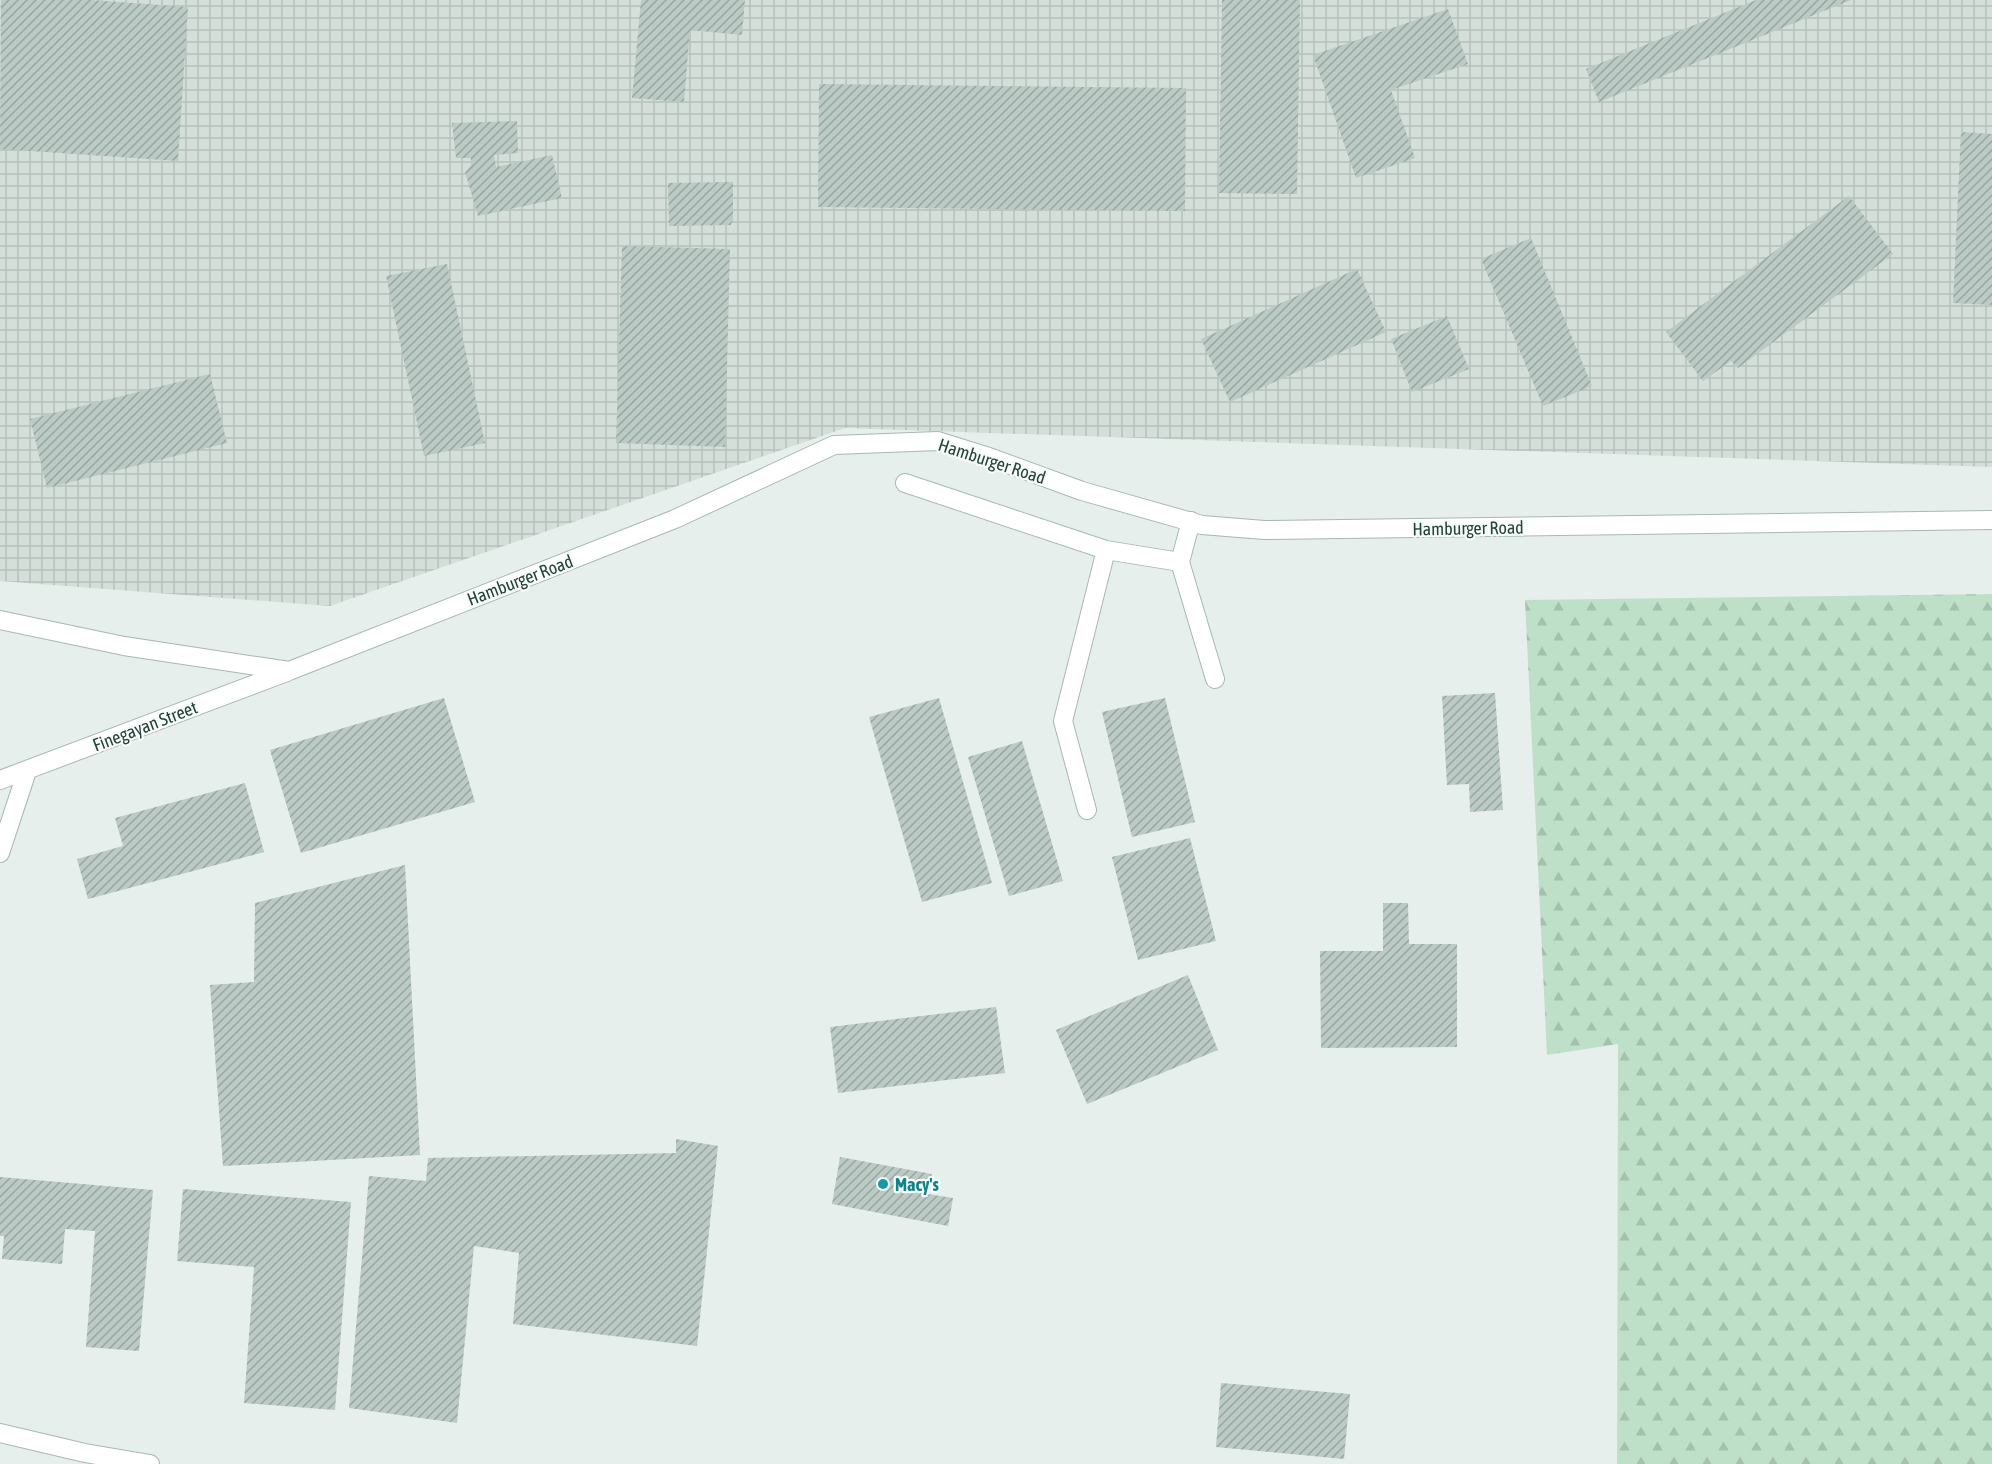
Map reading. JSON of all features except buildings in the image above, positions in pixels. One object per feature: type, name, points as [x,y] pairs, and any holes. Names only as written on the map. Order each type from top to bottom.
[{"type":"street","name":"Hamburger Road","points":[[289,671],[675,519],[834,445],[938,441],[1082,491],[1191,522],[1264,530],[1992,520]]},
{"type":"street","points":[[905,483],[1106,550],[1180,562]]},
{"type":"street","points":[[1191,522],[1180,562],[1215,680]]},
{"type":"street","points":[[1087,810],[1064,721],[1106,550]]},
{"type":"street","points":[[0,620],[124,646],[289,671]]},
{"type":"street","name":"Finegayan Street","points":[[0,780],[289,671]]},
{"type":"street","points":[[0,853],[27,771]]},
{"type":"street","points":[[0,1433],[85,1453],[150,1464]]},
{"type":"shaded area","points":[[0,0],[1992,0],[1992,467],[845,428],[330,606],[0,581]]},
{"type":"green space","points":[[1992,594],[1992,1464],[1617,1464],[1618,1044],[1547,1055],[1525,600]]},
{"type":"place","name":"Macy's","points":[[883,1184]]}]
